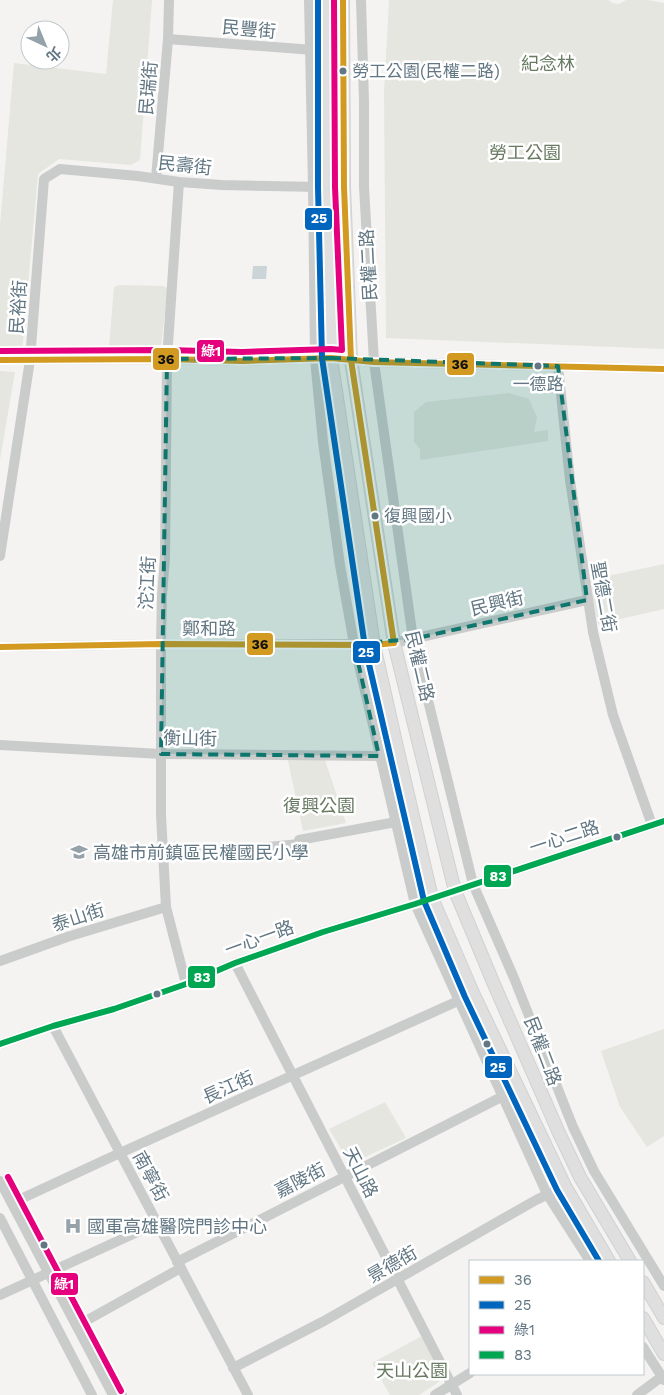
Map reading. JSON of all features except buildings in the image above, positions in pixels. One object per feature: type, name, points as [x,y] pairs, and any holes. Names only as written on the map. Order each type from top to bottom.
[{"type":"main road","name":"民權二路","points":[[327,0],[327,187],[331,358],[374,645],[432,898],[473,993],[565,1186],[608,1260]]},
{"type":"main road","name":"民權二路","points":[[343,0],[344,187],[351,360],[394,643],[455,890],[559,1133],[580,1177],[629,1260]]},
{"type":"main road","points":[[644,1284],[664,1318]]},
{"type":"main road","points":[[644,1320],[664,1354]]},
{"type":"street","name":"民瑞街","points":[[156,178],[168,39],[169,0]]},
{"type":"street","points":[[309,0],[315,359],[323,442],[340,565],[354,644],[415,904],[547,1194],[589,1260]]},
{"type":"street","name":"民權二路","points":[[362,0],[364,187],[374,362],[413,639],[474,884],[514,978],[573,1127],[590,1162],[664,1286]]},
{"type":"street","name":"民豐街","points":[[168,39],[327,52]]},
{"type":"street","name":"民壽街","points":[[44,179],[60,169],[222,185],[327,187]]},
{"type":"street","name":"民裕街","points":[[0,556],[30,360],[44,179]]},
{"type":"street","name":"沱江街","points":[[179,182],[167,359],[165,557],[161,644],[161,754],[162,857],[166,907],[186,984]]},
{"type":"street","points":[[0,360],[167,359],[242,361],[331,358],[374,362],[664,369]]},
{"type":"street","name":"聖德二街","points":[[558,366],[570,480],[593,632],[613,715],[652,825]]},
{"type":"street","name":"民興街","points":[[413,639],[588,600]]},
{"type":"street","name":"鄭和路","points":[[2,647],[161,644],[374,645],[413,639]]},
{"type":"street","name":"衡山街","points":[[0,745],[161,754],[379,756]]},
{"type":"street","name":"一心二路","points":[[474,884],[664,821]]},
{"type":"street","points":[[162,857],[299,842],[396,822]]},
{"type":"street","name":"一心一路","points":[[0,1044],[53,1026],[114,1009],[323,932],[474,884]]},
{"type":"street","name":"泰山街","points":[[0,961],[67,936],[166,907]]},
{"type":"street","name":"天山路","points":[[235,963],[457,1395]]},
{"type":"street","name":"長江街","points":[[12,1203],[458,1001]]},
{"type":"street","name":"南寧街","points":[[53,1026],[248,1395]]},
{"type":"street","name":"嘉陵街","points":[[82,1323],[179,1265],[344,1176],[519,1088]]},
{"type":"street","points":[[0,1181],[122,1395]]},
{"type":"street","name":"景德街","points":[[233,1368],[324,1321],[547,1194],[565,1186]]},
{"type":"street","points":[[0,1218],[90,1391],[104,1378]]},
{"type":"street","points":[[0,1295],[157,1223]]},
{"type":"street","points":[[51,1272],[113,1395]]},
{"type":"street","points":[[637,1395],[663,1377],[644,1348]]},
{"type":"street","points":[[435,1395],[469,1374]]},
{"type":"highlighted area","points":[[331,358],[558,366],[587,600],[413,639],[354,644],[379,756],[161,754],[167,359]]},
{"type":"green space","points":[[113,0],[152,0],[140,160],[131,165],[59,159],[38,174],[22,352],[0,352],[0,225],[14,63],[20,64],[20,70],[70,70],[106,74]]},
{"type":"green space","name":"勞工公園","points":[[389,0],[608,0],[619,4],[626,0],[648,0],[664,3],[664,349],[386,338],[384,92]]},
{"type":"green space","points":[[119,285],[162,286],[168,288],[161,347],[155,352],[114,350],[109,346],[114,287]]},
{"type":"green space","points":[[0,371],[15,372],[0,460]]},
{"type":"green space","points":[[509,393],[529,399],[537,417],[534,432],[548,430],[548,441],[420,460],[420,449],[414,442],[414,412],[426,402]]},
{"type":"green space","points":[[664,564],[664,609],[598,624],[589,580]]},
{"type":"green space","name":"復興公園","points":[[287,756],[324,757],[346,823],[303,831]]},
{"type":"green space","points":[[664,1029],[664,1136],[647,1147],[620,1107],[601,1051]]},
{"type":"green space","points":[[385,1102],[406,1138],[350,1164],[329,1129]]},
{"type":"green space","name":"天山公園","points":[[422,1336],[443,1373],[439,1382],[419,1395],[390,1395],[372,1363]]},
{"type":"shaded area","points":[[253,266],[267,266],[266,279],[252,279]]},
{"type":"transit line","name":"25","points":[[318,0],[318,187],[322,358],[365,647],[424,901],[465,997],[557,1190],[598,1260]]},
{"type":"transit line","name":"綠1","points":[[0,351],[167,350],[242,352],[342,350],[335,187],[334,0]]},
{"type":"transit line","name":"36","points":[[0,647],[161,644],[374,645],[394,643],[351,360],[344,187],[343,0]]},
{"type":"transit line","name":"36","points":[[0,360],[167,359],[242,361],[331,358],[374,362],[664,369]]},
{"type":"transit line","name":"83","points":[[0,1044],[53,1026],[114,1009],[323,932],[415,904],[664,821]]},
{"type":"transit line","name":"綠1","points":[[8,1177],[121,1391]]},
{"type":"place","name":"勞工公園(民權二路)","points":[[343,71]]},
{"type":"place","name":"一德路","points":[[538,366]]},
{"type":"place","name":"復興國小","points":[[375,516]]},
{"type":"place","name":"高雄市前鎮區民權國民小學","points":[[79,852]]},
{"type":"place","name":"國軍高雄醫院門診中心","points":[[73,1226]]},
{"type":"park label","name":"紀念林","points":[[548,63]]}]
